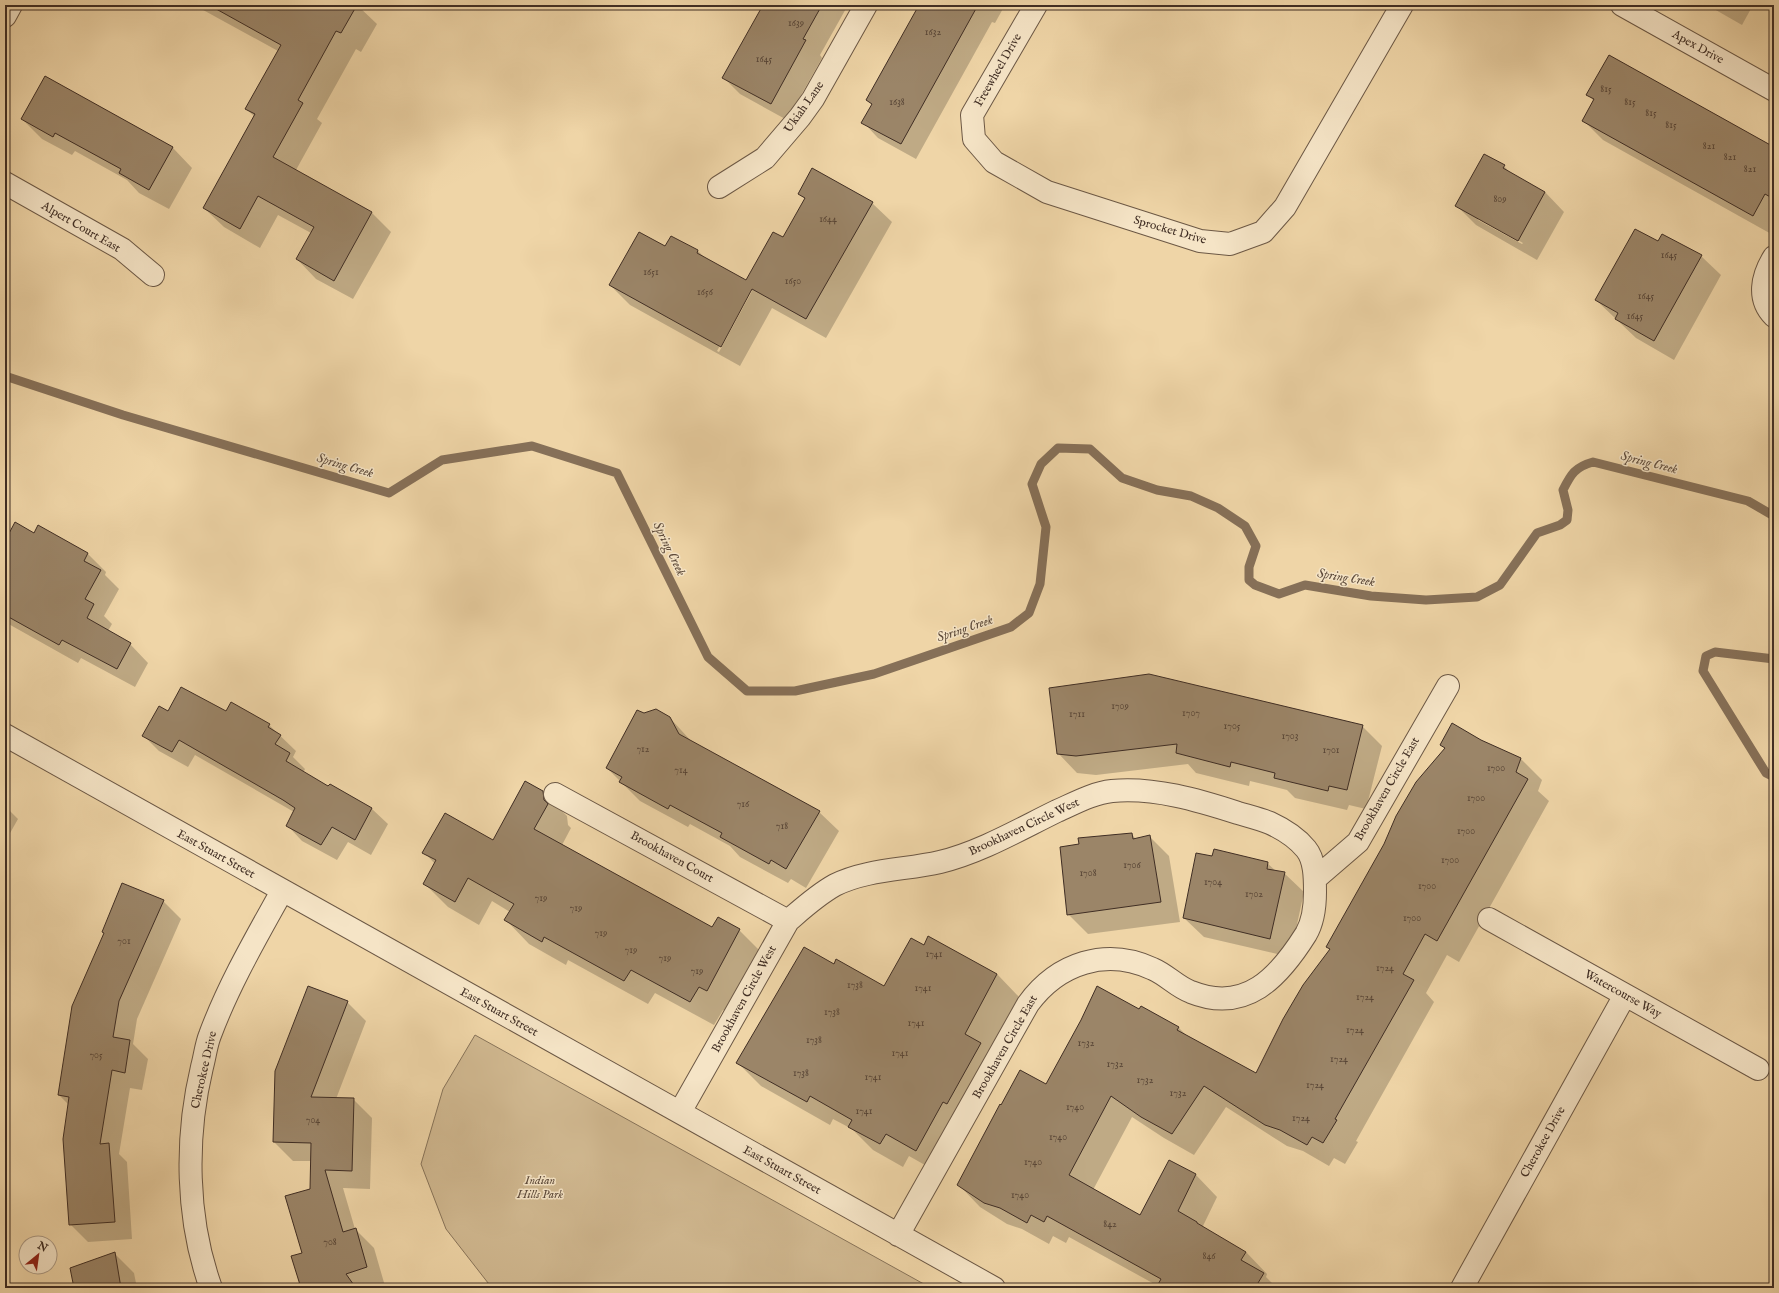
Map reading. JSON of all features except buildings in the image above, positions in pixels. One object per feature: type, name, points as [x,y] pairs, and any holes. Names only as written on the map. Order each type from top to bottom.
[{"type":"street","points":[[5,16],[11,5]]},
{"type":"street","name":"Ukiah Lane","points":[[719,188],[765,158],[800,117],[813,99],[866,5]]},
{"type":"street","name":"Freewheel Drive","points":[[974,139],[972,115],[1036,5]]},
{"type":"street","name":"Sprocket Drive","points":[[974,139],[994,162],[1047,192],[1200,241],[1230,244],[1263,232],[1285,207],[1402,5]]},
{"type":"street","name":"Apex Drive","points":[[1622,5],[1774,90]]},
{"type":"street","name":"Alpert Court East","points":[[5,184],[122,250],[153,275]]},
{"type":"street","points":[[1774,257],[1768,267],[1763,282],[1764,301],[1767,309],[1774,316]]},
{"type":"street","name":"Brookhaven Circle East","points":[[898,1235],[1028,1004],[1036,993],[1056,975],[1081,963],[1101,959],[1128,960],[1154,969],[1190,992],[1215,998],[1242,996],[1257,989],[1278,973],[1307,932],[1315,906],[1315,878],[1358,842],[1448,686]]},
{"type":"street","name":"East Stuart Street","points":[[5,735],[994,1288]]},
{"type":"street","name":"Brookhaven Circle West","points":[[680,1112],[788,921],[808,902],[836,885],[862,875],[941,862],[976,850],[1086,798],[1110,791],[1128,790],[1168,795],[1212,805],[1270,823],[1291,835],[1307,850],[1311,858],[1315,878]]},
{"type":"street","name":"Brookhaven Court","points":[[555,794],[788,921]]},
{"type":"street","name":"Cherokee Drive","points":[[211,1288],[198,1241],[192,1199],[191,1141],[196,1092],[209,1036],[231,983],[282,891]]},
{"type":"street","name":"Watercourse Way","points":[[1489,919],[1758,1070]]},
{"type":"street","name":"Cherokee Drive","points":[[1462,1288],[1625,995]]},
{"type":"green space","name":"Indian Hills Park","points":[[475,1035],[931,1288],[492,1288],[446,1229],[421,1164],[443,1089]]},
{"type":"waterway","name":"Spring Creek","points":[[5,376],[123,415],[389,493],[442,460],[532,446],[617,473],[708,657],[747,691],[795,691],[874,674],[1011,627],[1029,613],[1040,584],[1046,527],[1032,484],[1041,464],[1058,448],[1090,449],[1122,478],[1157,490],[1191,496],[1218,508],[1245,526],[1256,546],[1249,567],[1249,580],[1255,585],[1279,594],[1305,585],[1371,596],[1426,600],[1477,597],[1500,585],[1537,533],[1560,525],[1567,520],[1568,510],[1563,490],[1574,472],[1582,466],[1593,462],[1748,501],[1774,516]]},
{"type":"waterway","name":"Spring Creek","points":[[1774,659],[1715,652],[1706,656],[1703,671],[1766,773],[1774,777]]}]
